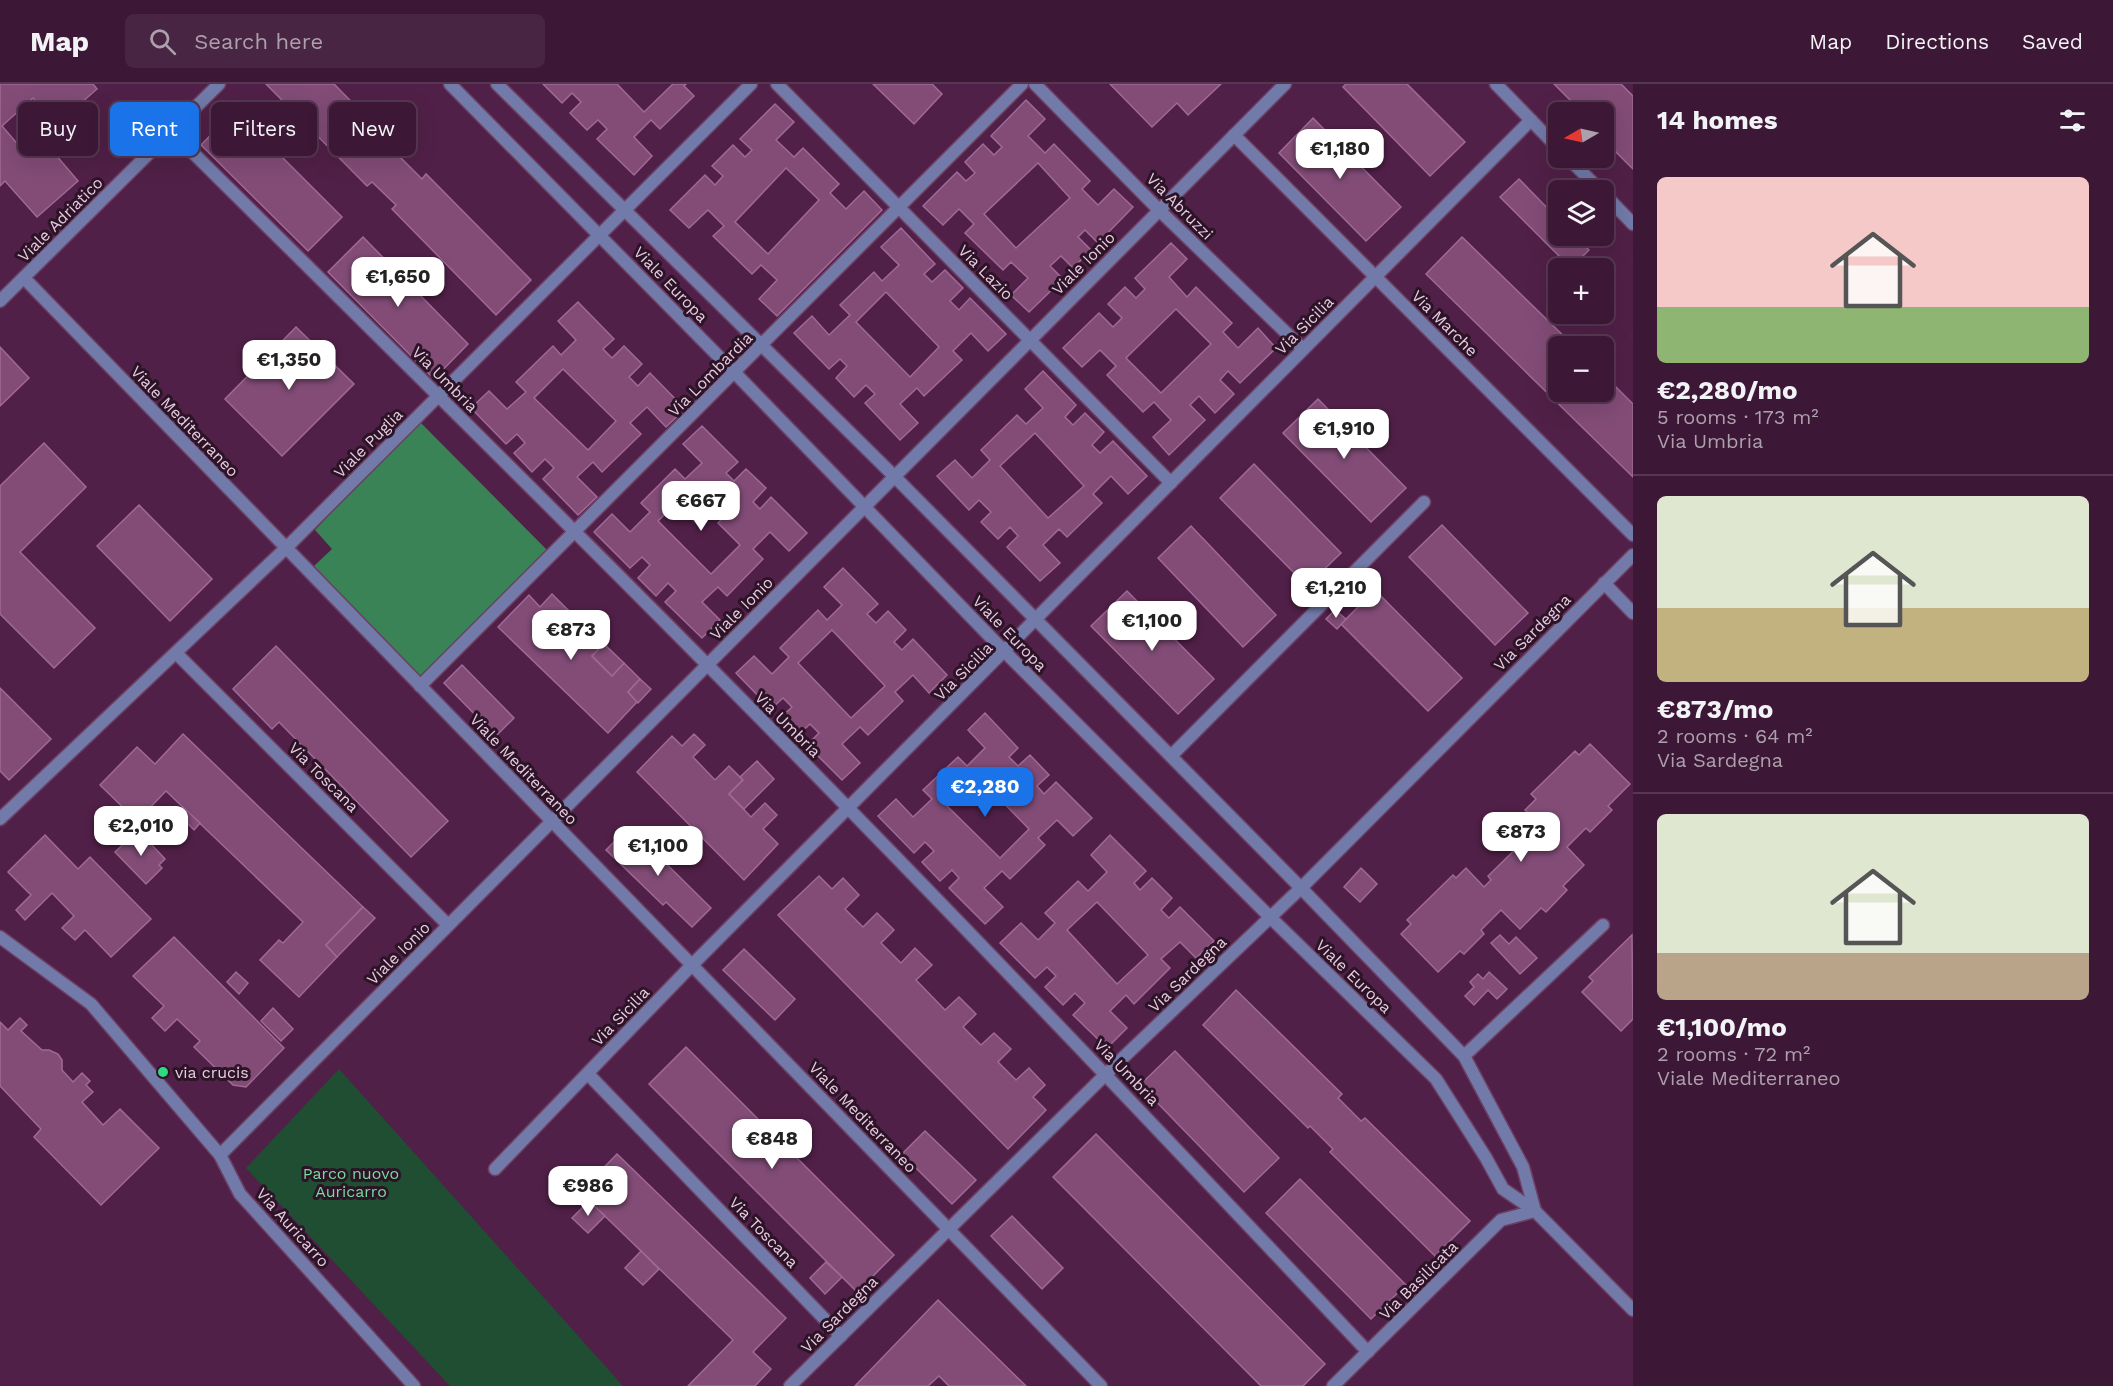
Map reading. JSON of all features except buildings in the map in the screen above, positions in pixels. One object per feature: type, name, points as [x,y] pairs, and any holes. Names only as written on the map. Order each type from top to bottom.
[{"type":"street","name":"Viale Adriatico","points":[[199,104],[219,84]]},
{"type":"street","name":"Viale Europa","points":[[450,84],[601,235],[1005,652],[1436,1079],[1503,1188],[1534,1211],[1633,1310]]},
{"type":"street","name":"Viale Europa","points":[[497,84],[894,476],[1464,1056],[1523,1167],[1534,1211]]},
{"type":"street","name":"Viale Puglia","points":[[0,819],[286,548],[752,84]]},
{"type":"street","name":"Via Lazio","points":[[777,84],[1171,483]]},
{"type":"street","name":"Via Lombardia","points":[[420,686],[1022,84]]},
{"type":"street","name":"Via Abruzzi","points":[[1035,84],[1303,349]]},
{"type":"street","name":"Viale Ionio","points":[[220,1155],[1285,84]]},
{"type":"street","points":[[1496,84],[1548,138]]},
{"type":"street","name":"Via Sicilia","points":[[495,1169],[692,965],[1531,120]]},
{"type":"street","name":"Via Marche","points":[[1234,135],[1633,535]]},
{"type":"street","name":"Viale Adriatico","points":[[0,302],[146,156]]},
{"type":"street","name":"Via Umbria","points":[[196,156],[849,809],[1106,1074],[1368,1352]]},
{"type":"street","points":[[1578,168],[1590,180]]},
{"type":"street","points":[[1614,204],[1633,224]]},
{"type":"street","name":"Viale Mediterraneo","points":[[24,278],[1101,1386]]},
{"type":"street","points":[[1171,756],[1424,502]]},
{"type":"street","name":"Via Sardegna","points":[[790,1386],[1106,1074],[1301,888],[1633,555]]},
{"type":"street","points":[[1604,583],[1633,613]]},
{"type":"street","name":"Via Toscana","points":[[176,653],[448,926]]},
{"type":"street","points":[[1464,1056],[1603,925]]},
{"type":"street","name":"Via Auricarro","points":[[0,937],[91,1004],[220,1155],[240,1194],[414,1386]]},
{"type":"street","name":"Via Toscana","points":[[588,1074],[841,1336]]},
{"type":"street","name":"Via Basilicata","points":[[1332,1386],[1502,1220],[1534,1211]]},
{"type":"green space","points":[[419,421],[549,552],[420,679],[314,566],[332,549],[315,530]]},
{"type":"green space","name":"Parco nuovo Auricarro","points":[[339,1069],[623,1386],[450,1386],[246,1168]]},
{"type":"place","name":"via crucis","points":[[163,1072]]}]
